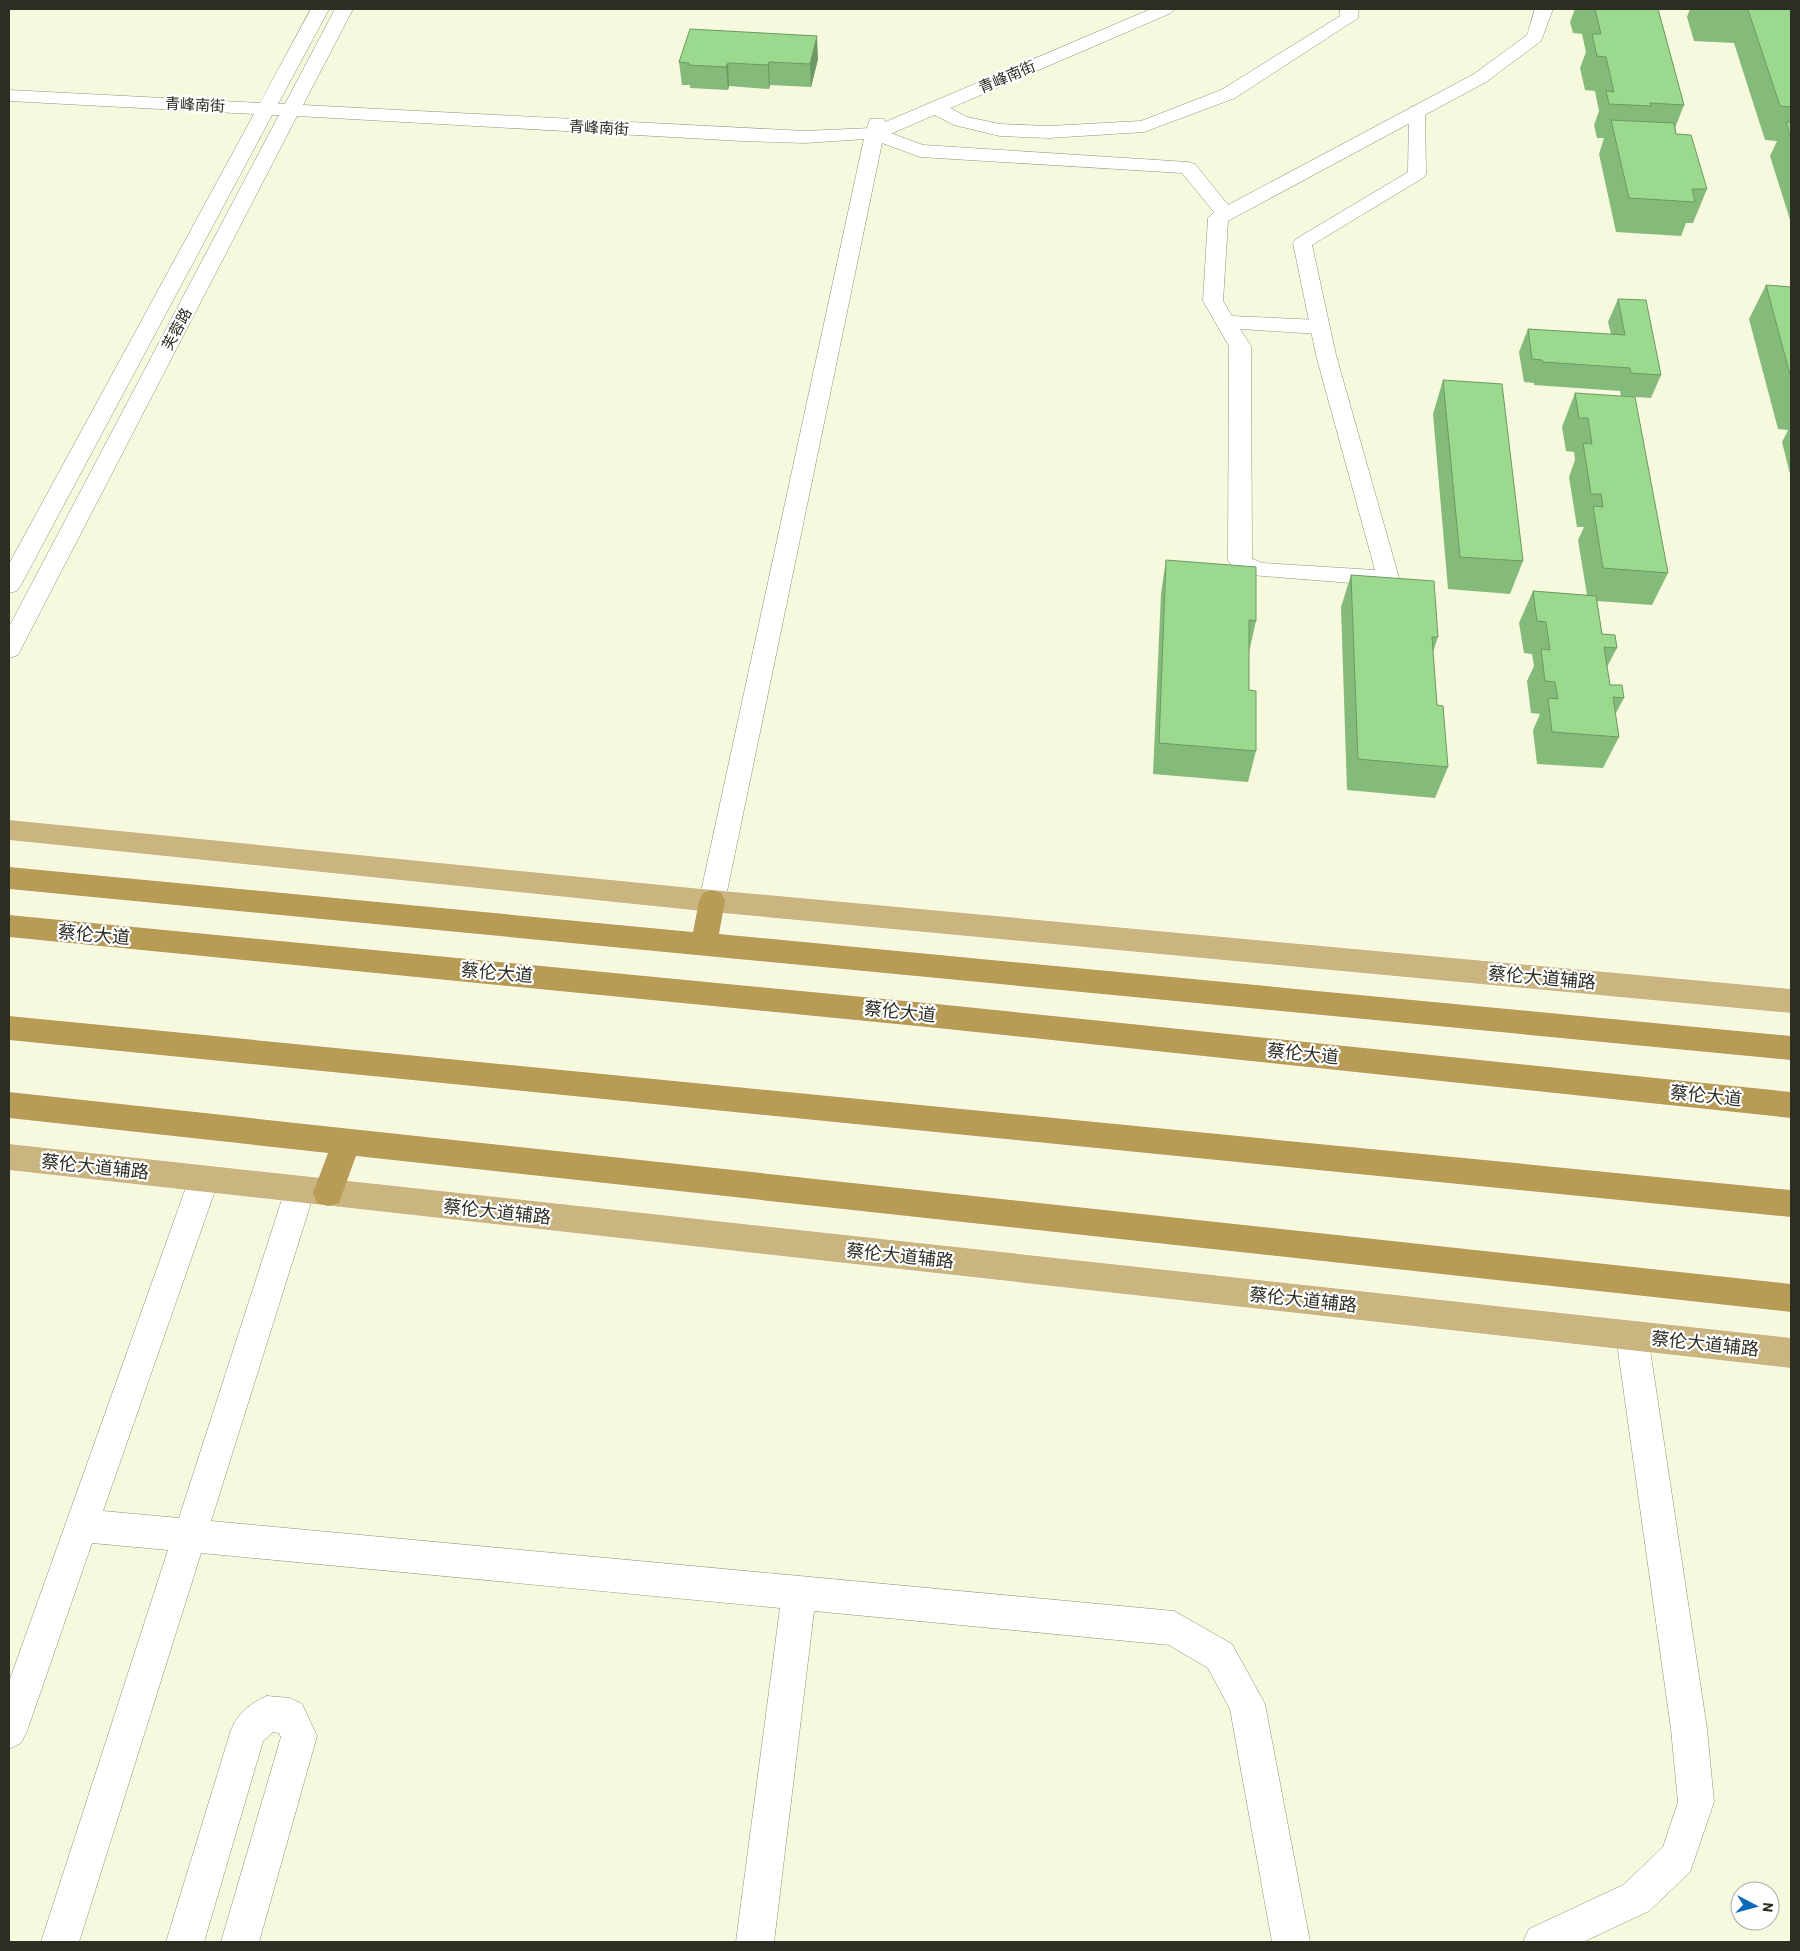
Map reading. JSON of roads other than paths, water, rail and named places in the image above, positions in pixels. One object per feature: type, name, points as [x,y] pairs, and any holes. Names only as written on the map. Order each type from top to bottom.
[{"type":"highway","points":[[9,878],[1791,1048]]},
{"type":"highway","points":[[704,944],[712,900]]},
{"type":"highway","name":"蔡伦大道","points":[[9,926],[937,1016],[1791,1105]]},
{"type":"highway","points":[[9,1028],[924,1120],[1791,1204]]},
{"type":"highway","points":[[9,1105],[1791,1298]]},
{"type":"highway","points":[[314,1191],[347,1141]]},
{"type":"main road","name":"蔡伦大道辅路","points":[[9,830],[712,900],[1791,1001]]},
{"type":"main road","name":"蔡伦大道辅路","points":[[9,1157],[1791,1353]]},
{"type":"street","name":"芙蓉路","points":[[9,585],[320,9]]},
{"type":"street","name":"芙蓉路","points":[[9,649],[344,9]]},
{"type":"street","name":"青峰南街","points":[[875,129],[1141,9]]},
{"type":"street","name":"青峰南街","points":[[9,95],[294,105],[742,135],[805,137],[875,129],[936,108],[1165,9]]},
{"type":"street","points":[[936,108],[961,121],[1000,130],[1049,132],[1144,126],[1228,94],[1349,18],[1349,9]]},
{"type":"street","points":[[1240,560],[1240,346],[1213,301],[1218,218],[1480,78],[1535,37],[1544,9]]},
{"type":"street","name":"青峰南街","points":[[9,84],[269,104]]},
{"type":"street","points":[[712,900],[875,129],[920,151],[1188,168],[1225,214]]},
{"type":"street","points":[[1226,322],[1319,327]]},
{"type":"street","points":[[9,1730],[204,1179]]},
{"type":"street","points":[[60,1942],[190,1535],[314,1191]]},
{"type":"street","points":[[1542,1942],[1636,1898],[1677,1859],[1696,1802],[1689,1729],[1632,1336]]},
{"type":"street","points":[[81,1525],[1174,1628],[1220,1656],[1247,1704],[1291,1942]]},
{"type":"street","points":[[755,1942],[798,1592]]},
{"type":"street","points":[[185,1942],[249,1730],[267,1714],[290,1716],[298,1736],[240,1942]]},
{"type":"lane","points":[[1240,560],[1258,570],[1388,578],[1319,327],[1302,243],[1417,174],[1417,112]]}]
